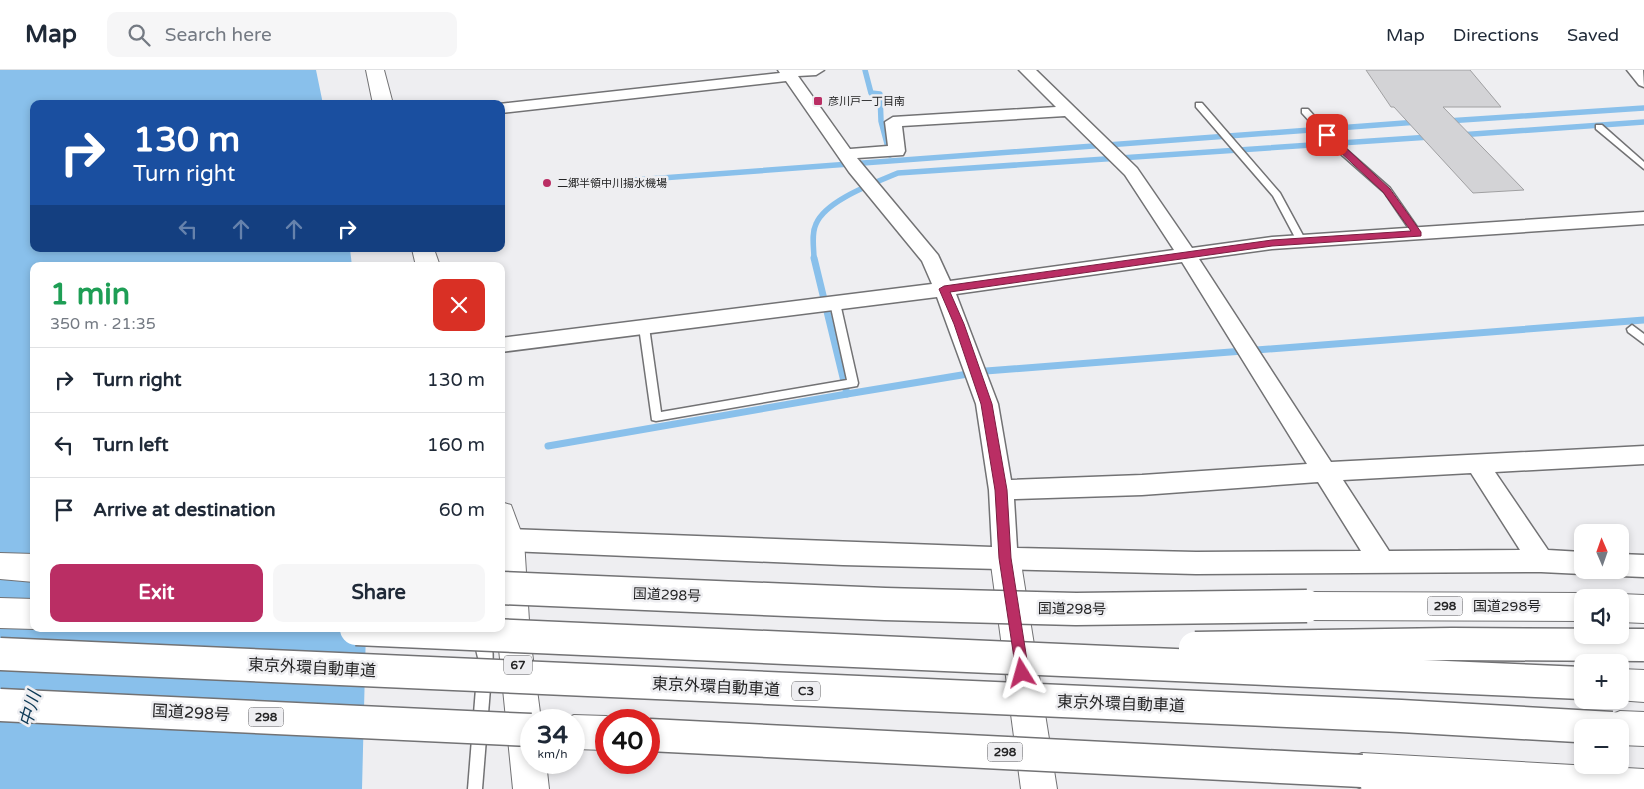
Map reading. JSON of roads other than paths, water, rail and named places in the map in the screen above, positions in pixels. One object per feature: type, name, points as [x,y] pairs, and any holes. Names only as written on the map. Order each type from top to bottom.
[{"type":"main road","points":[[375,70],[382,100]]},
{"type":"main road","points":[[1005,558],[1038,789]]},
{"type":"main road","points":[[0,566],[30,568]]},
{"type":"main road","name":"国道298号","points":[[505,588],[1076,610],[1307,606],[1574,607]]},
{"type":"main road","points":[[1629,608],[1644,609]]},
{"type":"main road","points":[[0,613],[30,614]]},
{"type":"main road","points":[[423,632],[1574,683]]},
{"type":"main road","name":"67","points":[[502,632],[501,660],[531,789]]},
{"type":"main road","points":[[961,656],[1230,647],[1452,644],[1644,645]]},
{"type":"main road","name":"東京外環自動車道","points":[[0,654],[1400,716],[1574,726]]},
{"type":"main road","points":[[1629,685],[1644,686]]},
{"type":"main road","name":"国道298号","points":[[0,704],[520,729]]},
{"type":"main road","points":[[1629,729],[1644,730]]},
{"type":"main road","name":"298","points":[[660,736],[1362,770],[1644,787]]},
{"type":"street","points":[[505,108],[733,85],[787,73],[816,70]]},
{"type":"street","points":[[1027,70],[1131,172],[1187,255],[1382,562]]},
{"type":"street","points":[[1635,70],[1644,82]]},
{"type":"street","points":[[787,73],[846,154],[931,259],[959,324],[987,404],[1001,490],[1005,558]]},
{"type":"street","points":[[846,154],[897,151],[893,122],[1068,111]]},
{"type":"street","points":[[505,344],[944,289],[1272,243],[1644,218]]},
{"type":"street","points":[[1001,490],[1142,485],[1324,472],[1644,455]]},
{"type":"street","points":[[1478,465],[1541,561]]},
{"type":"street","points":[[505,527],[843,554],[1196,563],[1541,561],[1574,563]]},
{"type":"street","points":[[1629,565],[1644,566]]},
{"type":"lane","points":[[1199,105],[1277,195],[1301,241]]},
{"type":"lane","points":[[1305,111],[1337,146],[1386,190],[1418,234]]},
{"type":"lane","points":[[1599,127],[1644,166]]},
{"type":"lane","points":[[644,327],[656,418],[853,383],[835,303]]},
{"type":"lane","points":[[1632,329],[1644,340]]},
{"type":"lane","points":[[475,789],[501,660],[482,632]]},
{"type":"water","name":"中川","points":[[0,70],[316,70],[322,100],[30,100],[30,252],[350,252],[352,262],[30,262],[30,632],[366,632],[362,789],[0,789]]},
{"type":"waterway","points":[[865,70],[871,93],[880,94],[881,121],[890,155]]},
{"type":"waterway","points":[[1447,121],[1644,108]]},
{"type":"waterway","points":[[607,182],[1418,122]]},
{"type":"waterway","points":[[1459,135],[1644,122]]},
{"type":"waterway","points":[[814,259],[814,232],[821,215],[852,193],[898,173],[1430,137]]},
{"type":"waterway","points":[[814,258],[847,394]]},
{"type":"waterway","points":[[847,394],[986,371],[1644,320]]},
{"type":"waterway","points":[[548,446],[847,394]]},
{"type":"place","name":"彦川戸一丁目南","points":[[818,101]]},
{"type":"place","name":"二郷半領中川揚水機場","points":[[547,183]]}]
